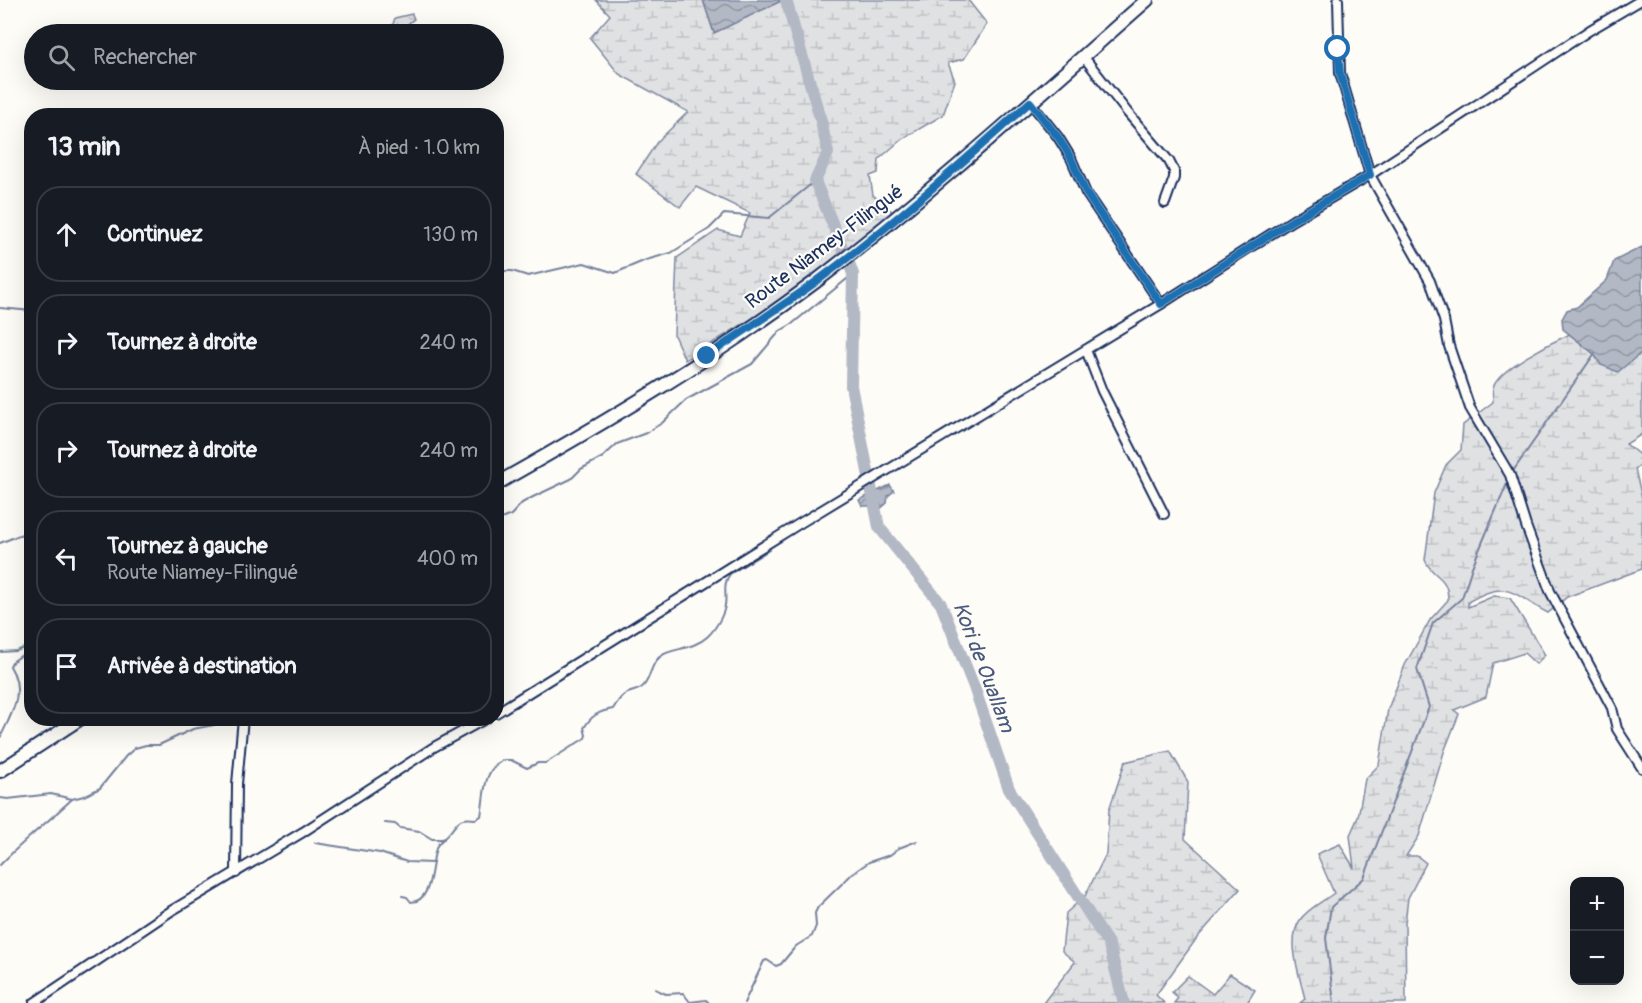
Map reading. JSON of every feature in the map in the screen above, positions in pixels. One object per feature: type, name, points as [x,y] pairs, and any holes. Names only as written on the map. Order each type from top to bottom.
[{"type":"main road","name":"Route Niamey-Filingué","points":[[504,480],[603,424],[669,383],[812,284],[945,178],[1147,0]]},
{"type":"main road","points":[[0,771],[69,726]]},
{"type":"street","points":[[1338,0],[1340,73],[1370,175],[1430,281],[1470,408],[1510,475],[1550,591],[1612,708],[1617,729],[1642,768]]},
{"type":"street","points":[[504,708],[802,522],[1370,175],[1590,30],[1641,0]]},
{"type":"street","points":[[1083,56],[1169,161],[1174,171],[1174,178],[1165,203]]},
{"type":"street","points":[[1030,102],[1058,137],[1071,158],[1086,193],[1161,304]]},
{"type":"street","points":[[1086,350],[1102,391],[1164,514]]},
{"type":"street","points":[[236,873],[237,784],[242,726]]},
{"type":"street","points":[[34,1003],[171,911],[353,801],[434,747],[472,726]]},
{"type":"green space","points":[[596,0],[703,0],[714,33],[783,0],[968,0],[987,24],[964,59],[948,63],[955,81],[943,115],[902,139],[879,159],[878,173],[870,176],[873,195],[894,213],[777,303],[685,360],[674,335],[677,258],[718,230],[740,236],[750,213],[696,187],[680,207],[636,174],[657,142],[688,112],[619,74],[590,38],[610,15]]},
{"type":"green space","points":[[412,14],[414,19],[408,24],[393,24],[395,18]]},
{"type":"green space","points":[[1570,334],[1594,354],[1601,365],[1638,356],[1642,352],[1642,434],[1626,444],[1642,457],[1642,464],[1635,469],[1642,498],[1642,569],[1567,597],[1548,613],[1510,591],[1492,591],[1468,602],[1468,607],[1494,596],[1510,598],[1545,655],[1536,664],[1524,653],[1493,663],[1486,697],[1454,710],[1459,714],[1444,752],[1419,836],[1406,856],[1417,856],[1426,863],[1408,898],[1405,923],[1406,1003],[1300,1003],[1305,999],[1295,959],[1296,928],[1307,912],[1334,893],[1317,854],[1340,844],[1354,868],[1350,835],[1358,817],[1365,779],[1379,765],[1388,709],[1405,665],[1430,620],[1448,600],[1446,585],[1425,560],[1434,493],[1446,465],[1461,450],[1463,425],[1493,402],[1493,388],[1497,381],[1527,357]]},
{"type":"green space","points":[[1170,751],[1188,782],[1185,839],[1240,889],[1197,938],[1156,995],[1164,1003],[1043,1003],[1075,962],[1062,951],[1066,913],[1085,896],[1106,854],[1109,810],[1125,762]]},
{"type":"green space","points":[[1230,974],[1255,990],[1247,1003],[1174,1003],[1178,998],[1172,992],[1188,976],[1213,994]]},
{"type":"water","points":[[703,0],[783,0],[714,33]]},
{"type":"water","points":[[1642,247],[1642,352],[1618,372],[1601,365],[1594,354],[1563,329],[1562,319],[1567,310],[1577,307],[1607,280],[1614,261]]},
{"type":"water","points":[[890,485],[894,491],[888,496],[887,503],[880,509],[874,506],[862,506],[859,500]]},
{"type":"waterway","name":"Kori de Ouallam","points":[[786,0],[828,153],[815,181],[844,252]]},
{"type":"waterway","points":[[504,271],[528,276],[584,263],[615,273],[646,260],[671,253],[709,229],[724,214],[769,218],[815,181]]},
{"type":"waterway","name":"Kori de Ouallam","points":[[849,263],[853,274],[851,386],[879,527],[941,604],[974,687],[1009,789],[1109,945],[1124,1003]]},
{"type":"waterway","points":[[504,518],[511,515],[522,503],[571,479],[581,469],[603,457],[617,444],[646,433],[662,423],[686,400],[752,364],[780,331],[792,324],[853,274]]},
{"type":"waterway","points":[[0,308],[24,310]]},
{"type":"waterway","points":[[1511,474],[1595,353]]},
{"type":"waterway","points":[[1334,1003],[1326,938],[1331,907],[1364,878],[1429,707],[1417,669],[1433,623],[1462,598],[1472,567],[1509,479]]},
{"type":"waterway","points":[[0,543],[24,533]]},
{"type":"waterway","points":[[402,896],[407,897],[411,902],[424,895],[438,844],[460,820],[476,819],[481,816],[488,776],[497,764],[504,760],[511,760],[527,768],[538,763],[546,763],[585,738],[584,728],[590,720],[604,711],[613,709],[624,695],[643,687],[660,657],[702,641],[710,634],[723,613],[725,585],[730,574],[769,550]]},
{"type":"waterway","points":[[0,652],[24,648]]},
{"type":"waterway","points":[[0,738],[16,702],[17,685],[10,666],[24,654]]},
{"type":"waterway","points":[[0,798],[51,794],[72,799],[84,796],[100,788],[135,748],[159,745],[193,729],[209,726]]},
{"type":"waterway","points":[[0,865],[72,799]]},
{"type":"waterway","points":[[385,823],[419,831],[432,839],[444,839]]},
{"type":"waterway","points":[[744,1003],[764,961],[767,960],[776,966],[781,964],[796,946],[812,936],[816,926],[815,913],[818,907],[853,873],[869,862],[890,855],[899,848],[917,841]]},
{"type":"waterway","points":[[315,843],[380,853],[407,862],[433,863]]},
{"type":"waterway","points":[[655,989],[666,994],[683,993],[690,1002],[706,1000],[709,1003]]},
{"type":"route","points":[[707,356],[812,284],[862,245],[945,178],[1030,102],[1058,137],[1071,158],[1086,193],[1161,304],[1293,220],[1370,175],[1340,73],[1338,49]]}]
